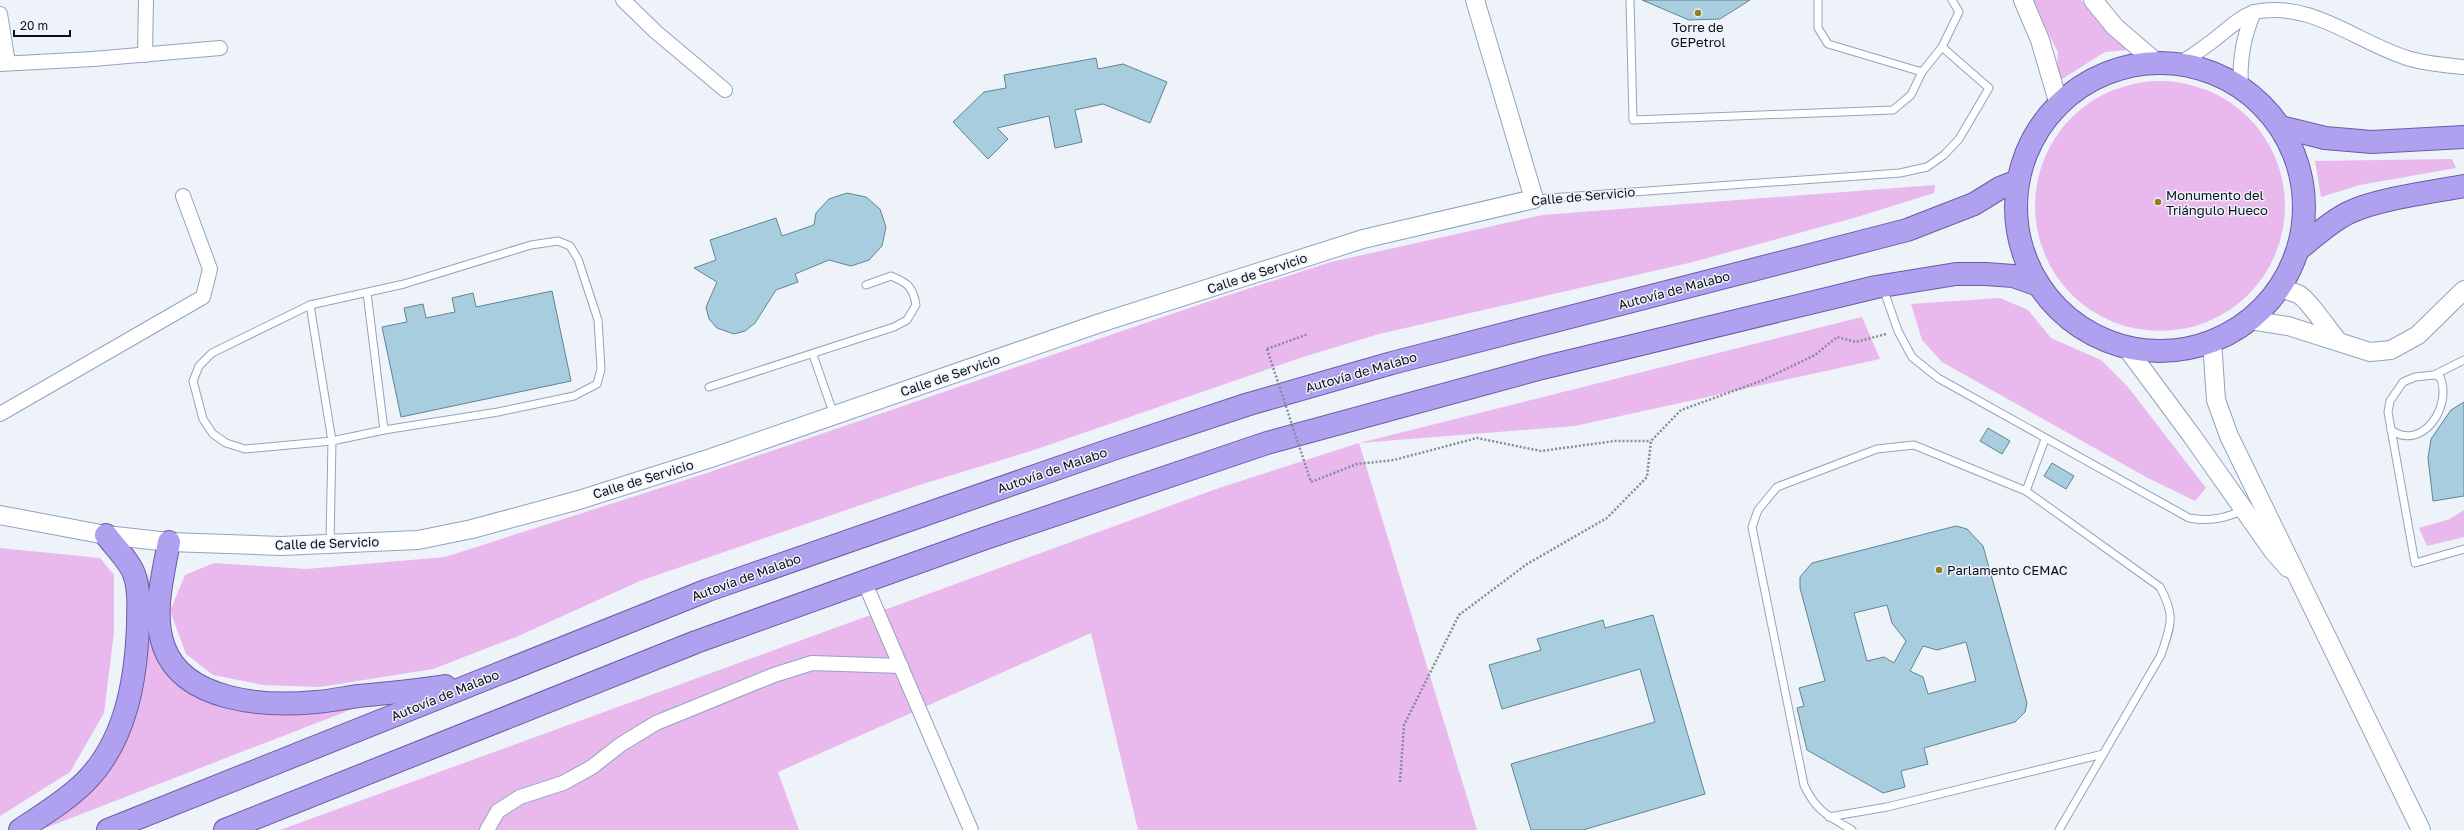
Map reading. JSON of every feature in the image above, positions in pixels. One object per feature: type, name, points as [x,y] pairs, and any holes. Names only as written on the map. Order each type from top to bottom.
[{"type":"highway","points":[[2157,63],[2179,64],[2208,71],[2242,87],[2263,105],[2281,127],[2293,149],[2302,173],[2305,198],[2304,224],[2299,248],[2280,288],[2266,305],[2250,320],[2232,332],[2212,341],[2169,350],[2126,347],[2085,330],[2052,303],[2039,286],[2021,246],[2016,210],[2018,181],[2033,140],[2059,105],[2075,91],[2108,74],[2136,65],[2157,63]]},
{"type":"highway","points":[[2281,127],[2325,138],[2372,142],[2464,136]]},
{"type":"highway","name":"Autovía de Malabo","points":[[108,830],[708,590],[1234,409],[1392,363],[1907,230],[1974,204],[2000,188],[2018,181]]},
{"type":"highway","points":[[2299,248],[2333,221],[2349,212],[2366,206],[2464,186]]},
{"type":"highway","points":[[229,829],[696,642],[983,539],[1267,443],[1542,368],[1882,286],[1956,274],[1986,274],[2013,276],[2039,286]]},
{"type":"highway","points":[[20,830],[58,805],[90,776],[104,758],[120,727],[131,693],[137,648],[138,610],[134,573],[106,535]]},
{"type":"highway","points":[[169,542],[162,581],[159,623],[164,648],[178,670],[199,687],[224,697],[266,703],[314,702],[399,693],[483,680]]},
{"type":"street","points":[[145,55],[146,0]]},
{"type":"street","points":[[623,0],[656,32],[725,90]]},
{"type":"street","points":[[1475,0],[1534,198]]},
{"type":"street","points":[[2023,0],[2040,40],[2059,105]]},
{"type":"street","points":[[2093,0],[2114,27],[2157,63]]},
{"type":"street","points":[[2179,64],[2238,20],[2254,12],[2270,8],[2291,7],[2313,11],[2379,46],[2406,58],[2433,64],[2464,67]]},
{"type":"street","points":[[2242,87],[2240,56],[2246,28],[2254,12]]},
{"type":"street","points":[[0,14],[4,64],[145,55],[220,48]]},
{"type":"street","points":[[0,414],[203,297],[210,269],[183,196]]},
{"type":"street","name":"Calle de Servicio","points":[[0,516],[106,535],[169,542],[280,546],[418,540],[472,529],[579,500],[711,458],[1100,322],[1355,242],[1534,198]]},
{"type":"street","points":[[2280,288],[2299,295],[2304,299],[2338,341]]},
{"type":"street","points":[[2250,320],[2288,326],[2370,352],[2391,350],[2418,335],[2464,290]]},
{"type":"street","points":[[2212,341],[2218,408],[2253,506],[2273,551],[2296,576],[2421,830]]},
{"type":"street","points":[[2126,347],[2253,506]]},
{"type":"street","points":[[864,581],[971,830]]},
{"type":"street","points":[[487,830],[498,811],[520,797],[564,783],[592,767],[620,745],[656,723],[774,675],[812,663],[901,666]]},
{"type":"lane","points":[[1630,0],[1634,120],[1893,110],[1911,94],[1922,72],[1942,47],[1959,12],[1952,0]]},
{"type":"lane","points":[[1818,0],[1818,28],[1828,44],[1922,72]]},
{"type":"lane","name":"Calle de Servicio","points":[[1534,198],[1900,174],[1927,167],[1944,155],[1959,139],[1989,88],[1942,47]]},
{"type":"lane","points":[[558,241],[570,246],[578,259],[598,320],[601,369],[596,384],[574,396],[498,412],[384,430],[332,441],[245,449],[226,443],[213,434],[203,418],[193,381],[199,366],[212,353],[310,306],[404,284],[531,245],[558,241]]},
{"type":"lane","points":[[709,387],[813,355],[894,327],[907,320],[916,305],[914,291],[904,281],[891,276],[866,286]]},
{"type":"lane","points":[[1882,286],[1898,331],[1912,357],[1938,378],[2189,518],[2202,520],[2223,519],[2253,506]]},
{"type":"lane","points":[[367,293],[384,430]]},
{"type":"lane","points":[[310,306],[332,441],[330,545]]},
{"type":"lane","points":[[813,355],[834,415]]},
{"type":"lane","points":[[2464,360],[2434,375],[2415,377],[2403,382],[2397,388],[2390,402],[2388,412],[2415,563],[2464,549]]},
{"type":"lane","points":[[2391,430],[2398,434],[2405,435],[2426,428],[2433,423],[2440,413],[2444,393],[2440,377],[2434,375]]},
{"type":"lane","points":[[2026,491],[2045,439]]},
{"type":"lane","points":[[1852,830],[1829,816],[1812,802],[1804,785],[1752,528],[1758,510],[1777,487],[1877,449],[1914,445],[2026,491],[2160,587],[2169,604],[2171,623],[2161,655],[2059,830]]},
{"type":"lane","points":[[1829,816],[1887,807],[2103,754]]},
{"type":"path","points":[[1400,782],[1404,725],[1459,615],[1527,564],[1607,518],[1647,477],[1651,441],[1681,410],[1768,378],[1815,355],[1837,336],[1856,342],[1898,331]]},
{"type":"path","points":[[1308,334],[1267,349],[1311,482],[1357,464],[1394,460],[1477,438],[1541,451],[1615,441],[1651,441]]},
{"type":"shaded area","points":[[2031,0],[2081,0],[2108,34],[2128,50],[2105,52],[2056,83],[2058,52]]},
{"type":"shaded area","points":[[2148,81],[2172,81],[2208,90],[2230,102],[2249,117],[2264,136],[2276,158],[2283,182],[2285,206],[2283,230],[2276,254],[2264,276],[2249,295],[2230,310],[2208,322],[2172,331],[2148,331],[2112,322],[2090,310],[2071,295],[2056,276],[2044,254],[2035,218],[2035,194],[2044,158],[2056,136],[2071,117],[2090,102],[2112,90]]},
{"type":"shaded area","points":[[2452,159],[2456,168],[2360,185],[2321,197],[2315,161]]},
{"type":"shaded area","points":[[1935,185],[1934,193],[1857,217],[1693,262],[1379,334],[1303,357],[1034,450],[916,486],[640,581],[516,637],[433,669],[320,687],[263,685],[213,675],[186,654],[170,611],[185,575],[214,563],[306,569],[445,557],[701,475],[1198,305],[1331,262],[1542,215]]},
{"type":"shaded area","points":[[2000,298],[2028,310],[2051,338],[2101,360],[2128,387],[2206,488],[2195,501],[2146,477],[1942,362],[1922,340],[1911,304]]},
{"type":"shaded area","points":[[1862,317],[1880,359],[1575,426],[1359,443]]},
{"type":"shaded area","points":[[1359,443],[1477,830],[1138,830],[1091,633],[778,772],[799,830],[280,830],[1219,488]]},
{"type":"shaded area","points":[[2464,510],[2464,537],[2427,546],[2419,528],[2450,519]]},
{"type":"shaded area","points":[[0,548],[100,558],[114,575],[114,632],[104,713],[70,772],[0,816]]},
{"type":"shaded area","points":[[148,571],[155,643],[168,675],[198,696],[368,703],[40,830],[30,830],[110,764],[136,715]]},
{"type":"building","name":"Torre de GEPetrol","points":[[1642,0],[1750,0],[1720,19],[1689,20]]},
{"type":"building","points":[[1096,58],[1098,69],[1123,64],[1167,82],[1150,123],[1103,104],[1075,110],[1082,142],[1055,148],[1049,116],[997,128],[1008,139],[988,159],[953,122],[984,92],[1006,88],[1004,75]]},
{"type":"building","points":[[847,193],[866,197],[880,209],[886,227],[882,246],[869,260],[851,266],[829,260],[795,274],[798,282],[776,290],[755,323],[745,331],[734,334],[717,328],[709,319],[706,307],[717,282],[694,268],[716,260],[710,240],[776,218],[782,236],[814,225],[816,213],[829,199]]},
{"type":"building","points":[[552,291],[571,381],[401,417],[382,327],[407,322],[404,308],[423,304],[426,318],[455,312],[452,298],[473,293],[476,307]]},
{"type":"building","points":[[2464,402],[2464,496],[2433,501],[2428,458],[2431,439],[2451,410]]},
{"type":"building","points":[[1988,428],[2010,441],[2002,454],[1980,441]]},
{"type":"building","points":[[2052,463],[2074,476],[2066,489],[2044,476]]},
{"type":"building","points":[[1956,526],[1967,529],[1983,546],[2027,703],[2025,712],[2015,722],[1924,748],[1928,764],[1901,771],[1905,787],[1883,793],[1807,750],[1797,708],[1804,706],[1799,688],[1825,681],[1800,588],[1800,577],[1812,563]],"holes":[[[1887,605],[1892,623],[1906,641],[1894,663],[1884,657],[1867,661],[1854,613]],[[1966,642],[1976,681],[1928,694],[1923,677],[1910,671],[1923,646],[1937,650]]]},
{"type":"building","points":[[1653,615],[1705,794],[1583,830],[1531,830],[1511,764],[1655,722],[1640,669],[1502,709],[1489,665],[1541,650],[1537,639],[1603,620],[1605,628]]},
{"type":"place","name":"Torre de GEPetrol","points":[[1698,13]]},
{"type":"place","name":"Monumento del Triángulo Hueco","points":[[2158,202]]},
{"type":"place","name":"Parlamento CEMAC","points":[[1939,570]]}]
